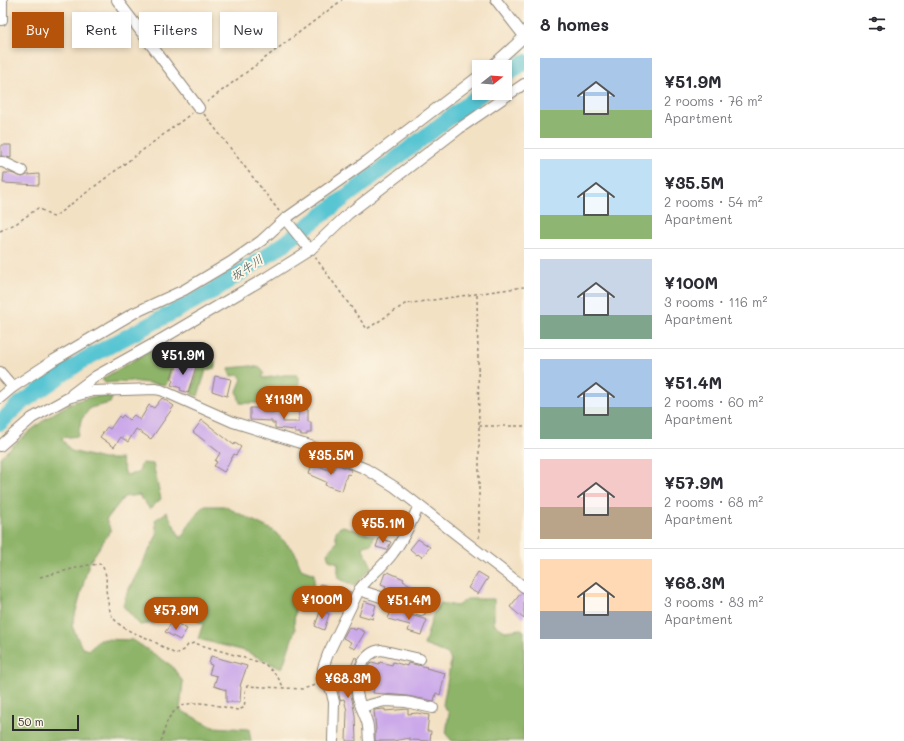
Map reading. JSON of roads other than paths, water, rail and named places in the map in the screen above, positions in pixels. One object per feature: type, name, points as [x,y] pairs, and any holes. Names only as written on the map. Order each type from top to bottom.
[{"type":"street","points":[[0,20],[2,20],[2,0]]},
{"type":"street","points":[[117,0],[199,108]]},
{"type":"street","points":[[496,0],[524,37],[498,60]]},
{"type":"street","points":[[0,398],[13,387],[54,360],[134,313],[184,290],[231,262],[288,221],[472,81]]},
{"type":"street","points":[[0,446],[32,418],[68,398],[96,376],[162,340],[267,277],[460,128],[524,84]]},
{"type":"street","points":[[0,162],[22,171]]},
{"type":"street","points":[[288,221],[307,246]]},
{"type":"street","points":[[0,372],[13,387]]},
{"type":"street","points":[[68,398],[93,391],[161,390],[233,422],[313,447],[366,469],[395,487],[524,587]]},
{"type":"street","points":[[333,741],[334,702],[331,690],[325,681],[323,668],[328,654],[359,590],[394,552],[403,538],[419,506]]},
{"type":"street","points":[[359,590],[421,610]]},
{"type":"street","points":[[369,741],[367,723],[357,692],[360,669],[366,658],[374,650],[381,650],[420,659]]},
{"type":"street","points":[[361,707],[385,701],[406,702],[433,708]]},
{"type":"waterway","name":"坂牛川","points":[[512,71],[524,62]]},
{"type":"waterway","name":"坂牛川","points":[[0,423],[17,406],[85,359],[213,291],[284,244],[473,100]]}]
